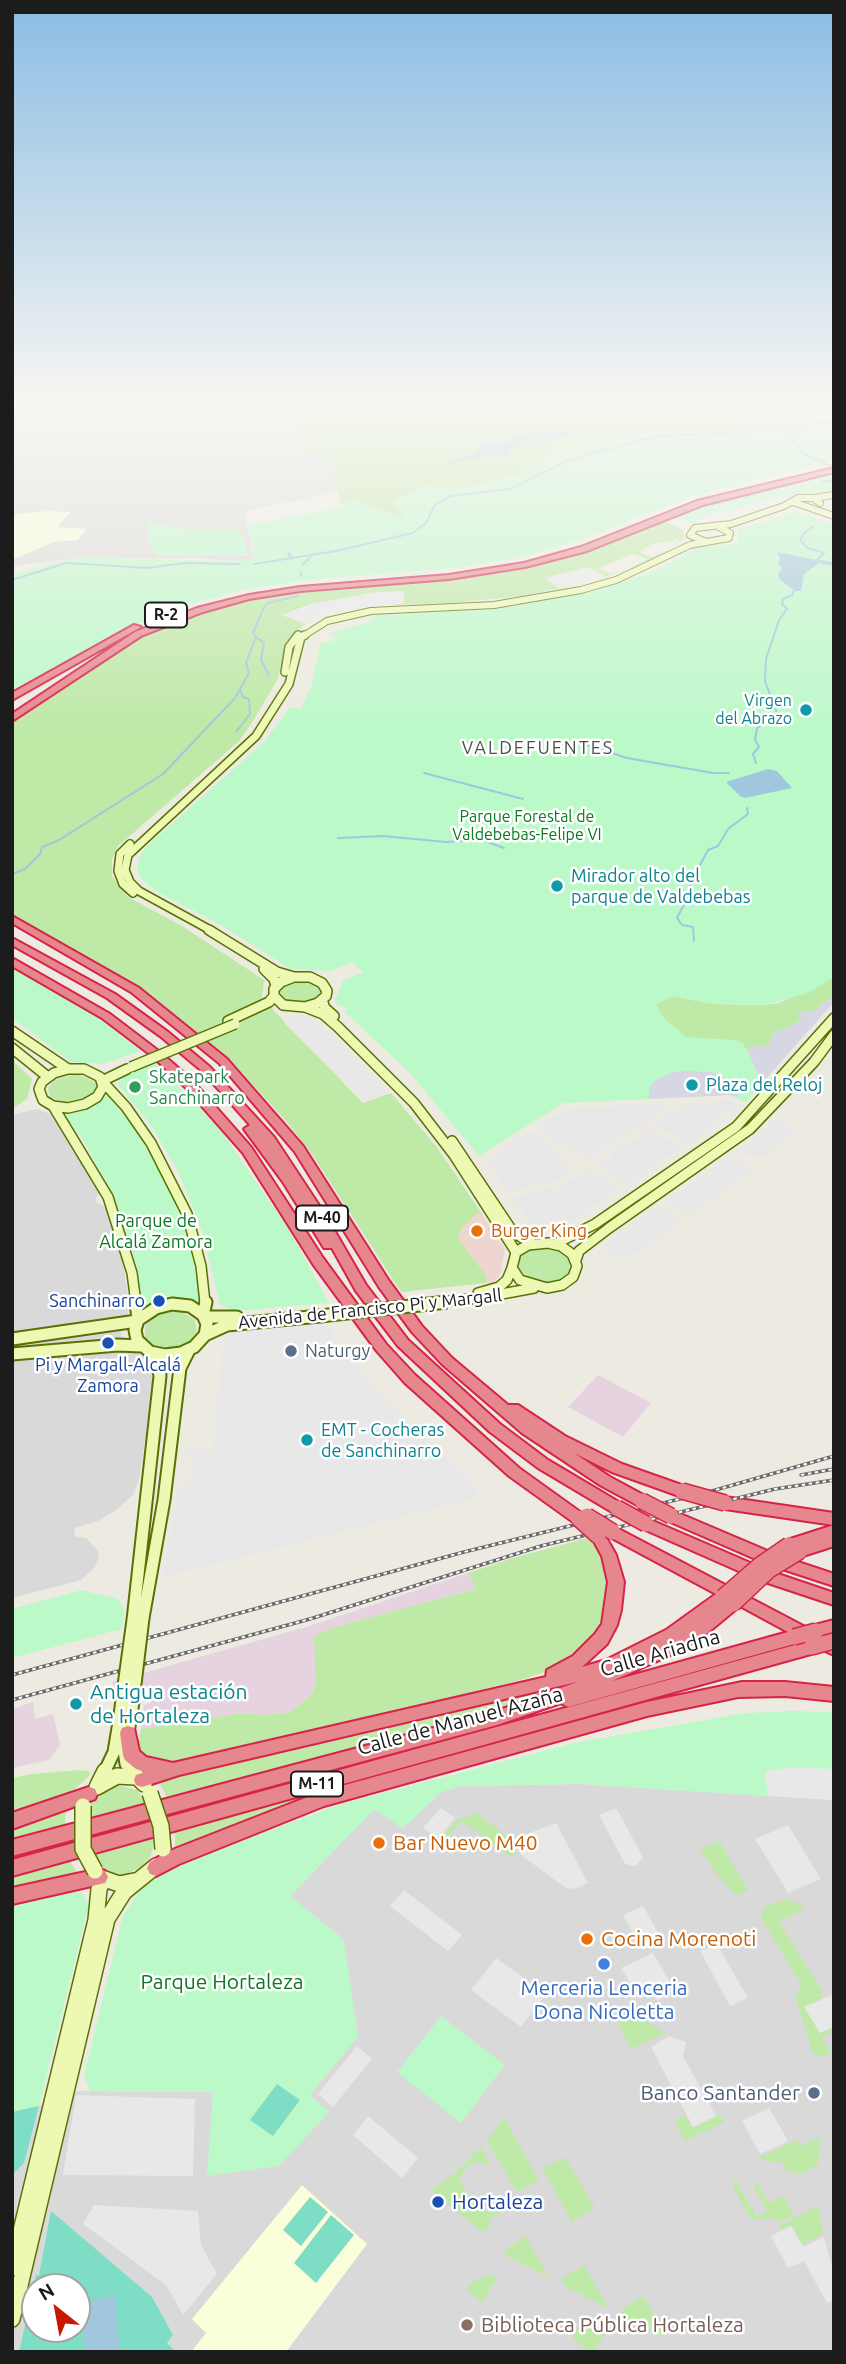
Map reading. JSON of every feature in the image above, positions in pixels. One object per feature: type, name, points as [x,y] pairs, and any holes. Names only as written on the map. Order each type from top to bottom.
[{"type":"highway","name":"R-2","points":[[12,696],[119,636],[200,603],[293,584],[447,572],[533,557],[592,540],[662,512]]},
{"type":"highway","name":"R-2","points":[[12,718],[138,634],[200,610],[262,595],[321,587],[449,577],[525,565],[584,549],[676,512]]},
{"type":"highway","points":[[12,705],[138,634]]},
{"type":"highway","points":[[12,919],[146,998],[223,1061],[239,1080]]},
{"type":"highway","name":"M-40","points":[[12,928],[131,993],[239,1080],[299,1149],[404,1312],[466,1378],[527,1429],[562,1454],[671,1516],[772,1560],[834,1580]]},
{"type":"highway","name":"M-40","points":[[12,942],[120,1002],[186,1051],[222,1086],[270,1140],[383,1318],[435,1374],[495,1428],[543,1464],[646,1524],[764,1576],[834,1599]]},
{"type":"highway","points":[[12,949],[67,977],[122,1012],[179,1055],[205,1079],[261,1143],[377,1319],[432,1379],[461,1405],[495,1428]]},
{"type":"highway","points":[[12,961],[106,1016],[156,1054],[189,1084],[247,1150],[325,1273],[381,1347],[410,1378],[514,1472],[605,1534],[834,1649]]},
{"type":"highway","points":[[466,1378],[560,1440],[617,1468],[724,1503],[834,1519]]},
{"type":"highway","points":[[142,1783],[179,1768],[565,1679],[620,1661],[682,1629],[728,1601],[794,1548],[834,1531]]},
{"type":"highway","points":[[511,1690],[563,1671],[579,1661],[601,1639],[614,1610],[616,1582],[605,1534]]},
{"type":"highway","points":[[794,1548],[834,1540]]},
{"type":"highway","points":[[497,1718],[562,1696],[640,1663],[700,1630],[728,1601]]},
{"type":"highway","name":"Calle Ariadna","points":[[635,1697],[813,1639],[834,1626]]},
{"type":"highway","name":"Calle Ariadna","points":[[497,1718],[520,1714],[794,1637],[834,1641]]},
{"type":"highway","points":[[635,1697],[742,1689],[785,1689],[834,1694]]},
{"type":"highway","points":[[156,1868],[173,1858],[323,1799],[647,1709],[742,1689]]},
{"type":"highway","name":"Calle de Manuel Azaña","points":[[12,1868],[635,1697]]},
{"type":"highway","name":"Calle de Manuel Azaña","points":[[12,1848],[497,1718]]},
{"type":"highway","points":[[126,1724],[131,1755],[142,1764],[152,1767],[179,1768]]},
{"type":"highway","points":[[12,1821],[90,1795]]},
{"type":"highway","points":[[12,1896],[99,1876]]},
{"type":"street","points":[[692,537],[690,532],[695,528],[719,527],[762,512]]},
{"type":"street","points":[[727,531],[778,512]]},
{"type":"street","points":[[305,1007],[322,1000],[327,991],[322,983],[310,977],[294,977],[277,972],[194,920],[139,891],[130,882],[125,870],[128,855],[137,845],[222,770],[256,736],[274,712],[289,684],[301,637],[327,621],[371,611],[494,605],[581,590],[624,577],[690,545],[725,540],[731,536],[719,527]]},
{"type":"street","points":[[692,537],[706,542]]},
{"type":"street","points":[[231,1022],[270,1002],[276,986],[270,974],[225,944],[134,894],[123,884],[118,871],[120,854],[214,772],[251,735],[282,685],[289,647],[294,639],[315,623],[356,611],[486,603],[579,588],[644,566],[686,544],[692,537]]},
{"type":"street","points":[[276,986],[294,977]]},
{"type":"street","points":[[274,996],[283,1004]]},
{"type":"street","points":[[322,1000],[326,1008],[376,1054],[420,1101],[461,1153],[513,1232],[533,1244]]},
{"type":"street","points":[[100,1079],[267,1008],[283,1004],[305,1007],[323,1014],[414,1103],[454,1155],[516,1252],[512,1268],[520,1280],[536,1287],[554,1287],[569,1282],[576,1272],[576,1260],[582,1249],[744,1134],[819,1056],[834,1035]]},
{"type":"street","points":[[516,1252],[533,1244],[555,1244],[595,1224],[736,1127],[834,1018]]},
{"type":"street","points":[[12,1031],[68,1069]]},
{"type":"street","points":[[12,1048],[48,1077]]},
{"type":"street","points":[[12,1354],[118,1345],[146,1349],[165,1355],[189,1350],[205,1335],[206,1301],[201,1266],[191,1227],[173,1181],[132,1116],[100,1079],[84,1069],[68,1069],[48,1077],[42,1082],[40,1095],[52,1105],[108,1197],[132,1273],[138,1321],[135,1335],[146,1349],[158,1363],[160,1376],[124,1750],[126,1764],[142,1783],[159,1815],[163,1849],[156,1868],[124,1892],[107,1919],[12,2319]]},
{"type":"street","points":[[773,1106],[768,1096],[788,1069]]},
{"type":"street","points":[[52,1105],[77,1107],[92,1101],[101,1092],[100,1079]]},
{"type":"street","points":[[555,1244],[568,1251],[576,1260]]},
{"type":"street","name":"Avenida de Francisco Pi y Margall","points":[[478,1296],[499,1287],[507,1280],[512,1268]]},
{"type":"street","name":"Avenida de Francisco Pi y Margall","points":[[205,1335],[227,1325],[536,1287]]},
{"type":"street","points":[[206,1301],[216,1312],[232,1318]]},
{"type":"street","points":[[116,1326],[125,1321],[135,1302]]},
{"type":"street","points":[[12,1339],[116,1326],[138,1321],[156,1307],[172,1304],[190,1306],[204,1316]]},
{"type":"street","name":"Avenida de Francisco Pi y Margall","points":[[204,1316],[232,1318],[319,1313]]},
{"type":"street","points":[[138,1619],[164,1500],[180,1368],[189,1350]]},
{"type":"street","points":[[12,2268],[96,1920],[99,1876],[83,1849],[81,1823],[90,1795],[126,1724]]},
{"type":"street","points":[[90,1795],[117,1776],[142,1783]]},
{"type":"street","points":[[99,1876],[119,1884],[141,1879]]},
{"type":"shaded area","points":[[12,512],[245,512],[254,559],[226,561],[201,558],[77,558],[12,566]]},
{"type":"shaded area","points":[[70,512],[58,527],[86,529],[78,540],[54,542],[12,560],[12,514]]},
{"type":"shaded area","points":[[588,567],[605,576],[558,588],[545,578]]},
{"type":"shaded area","points":[[403,591],[404,603],[351,607],[329,612],[303,623],[282,615],[310,604],[369,593]]},
{"type":"shaded area","points":[[834,996],[834,1002],[766,1079],[757,1072],[747,1050],[755,1046],[768,1046],[773,1033],[792,1026],[802,1018],[797,1012],[813,1011]]},
{"type":"shaded area","points":[[302,1014],[327,1031],[389,1092],[364,1102],[283,1022]]},
{"type":"shaded area","name":"Plaza del Reloj","points":[[673,1072],[712,1072],[724,1077],[734,1086],[739,1097],[729,1095],[649,1099],[649,1088],[656,1080]]},
{"type":"shaded area","points":[[728,1100],[738,1104],[687,1144],[654,1124],[687,1103]]},
{"type":"shaded area","points":[[660,1104],[667,1108],[633,1131],[630,1129],[626,1132],[628,1134],[596,1152],[598,1154],[588,1160],[536,1128],[566,1109]]},
{"type":"shaded area","points":[[37,1109],[50,1114],[74,1145],[99,1194],[95,1199],[97,1203],[108,1208],[123,1264],[130,1307],[127,1315],[120,1321],[122,1346],[135,1348],[152,1362],[155,1373],[139,1480],[133,1495],[98,1521],[75,1528],[74,1536],[86,1538],[98,1551],[95,1567],[81,1580],[12,1598],[12,1115]]},
{"type":"shaded area","points":[[777,1119],[797,1130],[765,1157],[731,1153],[742,1149],[770,1127],[767,1124]]},
{"type":"shaded area","points":[[649,1128],[681,1148],[645,1169],[646,1171],[626,1185],[594,1165],[604,1158],[608,1160],[612,1157],[609,1154],[634,1138],[638,1140],[642,1137],[639,1135]]},
{"type":"shaded area","points":[[530,1131],[553,1146],[558,1152],[555,1153],[572,1171],[559,1179],[508,1192],[496,1174],[499,1173],[487,1160]]},
{"type":"shaded area","points":[[730,1157],[752,1171],[687,1216],[665,1202],[705,1174],[709,1176],[714,1173],[711,1170]]},
{"type":"shaded area","points":[[589,1169],[621,1189],[594,1206],[591,1205],[587,1208],[590,1210],[564,1226],[528,1222],[520,1212],[524,1211],[522,1206],[518,1207],[512,1198],[551,1187],[554,1191]]},
{"type":"shaded area","points":[[660,1206],[683,1220],[624,1261],[602,1247],[624,1231],[627,1233],[632,1230],[629,1227]]},
{"type":"shaded area","points":[[480,1211],[505,1249],[498,1278],[489,1285],[458,1240],[462,1227]]},
{"type":"shaded area","points":[[322,1320],[379,1392],[417,1431],[468,1476],[479,1497],[162,1578],[178,1490],[190,1483],[192,1475],[194,1461],[184,1450],[213,1449],[223,1341],[227,1335],[239,1329]]},
{"type":"shaded area","points":[[598,1375],[651,1403],[623,1437],[568,1407]]},
{"type":"shaded area","points":[[468,1573],[476,1589],[338,1626],[311,1695],[290,1712],[264,1715],[243,1713],[141,1729],[144,1705],[152,1702],[148,1687],[116,1695],[112,1682],[309,1626]]},
{"type":"shaded area","points":[[33,1702],[35,1719],[53,1714],[60,1744],[50,1760],[12,1768],[12,1709]]},
{"type":"shaded area","points":[[790,1768],[834,1769],[834,1800],[768,1796],[765,1771]]},
{"type":"shaded area","points":[[579,1784],[834,1800],[834,2352],[12,2352],[12,2112],[39,2106],[67,2091],[90,2091],[213,2092],[328,2112],[309,2095],[344,1940],[290,1896],[374,1809],[403,1828],[441,1792],[461,1786]]},
{"type":"shaded area","points":[[441,1808],[455,1818],[438,1839],[423,1828]]},
{"type":"shaded area","points":[[616,1808],[643,1857],[636,1866],[625,1864],[599,1815]]},
{"type":"shaded area","points":[[556,1823],[588,1883],[574,1889],[566,1888],[521,1855],[513,1839]]},
{"type":"shaded area","points":[[788,1825],[821,1879],[788,1893],[755,1839]]},
{"type":"shaded area","points":[[404,1890],[462,1935],[448,1951],[390,1906]]},
{"type":"shaded area","points":[[643,1906],[663,1941],[642,1950],[623,1915]]},
{"type":"shaded area","points":[[717,1944],[748,1998],[730,2006],[700,1951]]},
{"type":"shaded area","points":[[653,1953],[676,1992],[658,2000],[629,1981],[621,1968]]},
{"type":"shaded area","points":[[496,1958],[546,1994],[521,2027],[471,1990]]},
{"type":"shaded area","points":[[834,1994],[834,2027],[820,2033],[804,2007]]},
{"type":"shaded area","points":[[669,2036],[686,2042],[683,2056],[716,2116],[693,2127],[651,2047]]},
{"type":"shaded area","points":[[357,2046],[372,2059],[333,2107],[318,2094]]},
{"type":"shaded area","points":[[76,2095],[195,2099],[193,2176],[63,2175]]},
{"type":"shaded area","points":[[769,2108],[788,2141],[760,2154],[742,2121]]},
{"type":"shaded area","points":[[368,2116],[418,2158],[402,2178],[353,2135]]},
{"type":"shaded area","points":[[302,2185],[367,2244],[286,2352],[191,2352],[206,2333],[192,2319]]},
{"type":"shaded area","points":[[94,2205],[198,2211],[201,2245],[217,2274],[183,2315],[166,2285],[83,2224]]},
{"type":"shaded area","points":[[791,2226],[803,2247],[824,2237],[834,2274],[834,2300],[827,2303],[804,2261],[788,2268],[771,2236]]},
{"type":"green space","points":[[314,512],[386,512],[407,520],[401,512],[651,512],[572,543],[523,557],[457,568],[310,580],[241,590],[177,608],[125,629],[12,691],[12,574],[77,557],[226,561],[253,559],[254,550],[247,525]]},
{"type":"green space","points":[[386,512],[413,512],[408,520]]},
{"type":"green space","points":[[685,512],[717,512],[697,520],[696,524],[672,517]]},
{"type":"green space","name":"Parque Forestal de Valdebebas-Felipe VI","points":[[792,512],[799,512],[826,523],[834,522],[834,977],[808,993],[764,1005],[712,1004],[673,996],[656,1004],[664,1018],[686,1037],[735,1040],[743,1043],[757,1072],[766,1079],[746,1102],[729,1095],[563,1103],[479,1156],[411,1074],[345,1012],[348,1009],[335,1001],[343,981],[364,972],[352,962],[331,971],[291,969],[219,924],[156,891],[140,878],[137,869],[140,856],[147,846],[264,742],[289,708],[301,708],[312,684],[320,643],[335,640],[336,638],[329,634],[332,632],[373,621],[371,616],[504,608],[600,590],[657,570],[699,547],[733,544],[738,541],[738,530]]},
{"type":"green space","points":[[145,520],[182,529],[239,530],[248,556],[156,556],[147,538],[152,536]]},
{"type":"green space","points":[[663,521],[682,528],[685,538],[670,548],[680,539],[652,544],[639,552],[652,557],[668,550],[653,559],[633,567],[647,559],[634,554],[599,568],[610,574],[630,568],[591,582],[605,576],[588,567],[546,578],[559,588],[587,583],[521,596],[451,603],[390,605],[404,603],[403,591],[370,593],[283,615],[306,624],[286,642],[278,679],[239,741],[118,846],[112,859],[112,876],[128,897],[182,926],[264,980],[262,998],[363,1103],[391,1093],[436,1146],[480,1211],[462,1227],[458,1239],[487,1277],[486,1283],[401,1292],[312,1154],[233,1063],[174,1015],[121,978],[12,916],[12,724],[139,638],[203,612],[278,594],[408,584],[519,569],[600,547]]},
{"type":"green space","points":[[12,966],[91,1012],[141,1051],[103,1064],[71,1062],[12,1018]]},
{"type":"green space","points":[[834,977],[834,996],[813,1011],[798,1012],[802,1018],[792,1026],[773,1033],[768,1046],[755,1046],[747,1050],[745,1047],[679,1036],[652,1006],[673,996],[712,1004],[779,1003]]},
{"type":"green space","points":[[300,979],[319,984],[323,993],[321,997],[311,1004],[288,1004],[278,998],[277,989],[280,985]]},
{"type":"green space","points":[[12,1060],[32,1079],[27,1099],[12,1109]]},
{"type":"green space","points":[[153,1061],[217,1125],[288,1228],[329,1303],[235,1311],[220,1305],[202,1230],[177,1169],[152,1127],[117,1083],[128,1073]]},
{"type":"green space","points":[[77,1074],[95,1082],[96,1087],[91,1096],[69,1104],[50,1097],[48,1088],[55,1080]]},
{"type":"green space","name":"Parque de Alcalá Zamora","points":[[106,1093],[135,1129],[166,1181],[182,1221],[194,1264],[200,1303],[172,1298],[143,1307],[137,1267],[114,1196],[83,1140],[63,1113],[91,1108],[101,1101]]},
{"type":"green space","points":[[534,1248],[560,1251],[570,1261],[569,1273],[558,1282],[550,1284],[525,1278],[519,1273],[517,1267],[521,1255]]},
{"type":"green space","points":[[173,1311],[182,1312],[195,1320],[197,1333],[179,1348],[155,1347],[145,1338],[145,1326],[155,1316]]},
{"type":"green space","points":[[591,1537],[605,1559],[610,1578],[610,1600],[602,1626],[584,1649],[552,1670],[517,1681],[175,1764],[174,1761],[147,1758],[136,1749],[141,1729],[243,1713],[264,1715],[290,1712],[311,1695],[316,1683],[314,1636],[338,1626],[476,1589],[468,1573]]},
{"type":"green space","points":[[81,1590],[118,1599],[124,1610],[122,1629],[12,1658],[12,1609]]},
{"type":"green space","points":[[581,1680],[487,1712],[167,1798],[160,1784],[165,1779]]},
{"type":"green space","name":"Parque Hortaleza","points":[[834,1712],[834,1769],[790,1768],[765,1771],[768,1796],[579,1784],[461,1786],[441,1792],[403,1828],[374,1809],[290,1896],[344,1940],[358,2037],[310,2095],[329,2112],[279,2166],[207,2176],[213,2092],[90,2091],[84,2075],[123,1916],[141,1889],[166,1869],[341,1804],[574,1743],[745,1713]]},
{"type":"green space","points":[[89,1771],[90,1775],[75,1789],[60,1798],[12,1815],[12,1778]]},
{"type":"green space","points":[[114,1784],[137,1790],[146,1804],[86,1819],[89,1804],[94,1797]]},
{"type":"green space","points":[[330,1790],[179,1849],[175,1849],[175,1832]]},
{"type":"green space","points":[[66,1807],[65,1825],[12,1840],[12,1825]]},
{"type":"green space","points":[[477,1813],[504,1834],[516,1853],[512,1858],[462,1821],[441,1843],[439,1841],[457,1820]]},
{"type":"green space","points":[[154,1838],[151,1856],[139,1868],[124,1876],[112,1874],[99,1865],[93,1854]]},
{"type":"green space","points":[[719,1841],[748,1890],[736,1896],[700,1850]]},
{"type":"green space","points":[[70,1861],[79,1875],[12,1893],[12,1877]]},
{"type":"green space","points":[[73,1890],[82,1893],[89,1905],[39,2106],[12,2112],[12,1902]]},
{"type":"green space","points":[[788,1899],[800,1904],[804,1909],[779,1922],[823,1992],[820,1994],[823,1999],[805,2007],[820,2033],[834,2027],[834,2031],[822,2037],[831,2053],[820,2056],[812,2051],[796,1999],[801,1984],[761,1918],[764,1907]]},
{"type":"green space","points":[[636,2015],[665,2033],[631,2049],[618,2023]]},
{"type":"green space","points":[[441,2016],[505,2065],[461,2123],[397,2072]]},
{"type":"green space","points":[[277,2084],[300,2100],[273,2136],[250,2120]]},
{"type":"green space","points":[[39,2106],[24,2163],[12,2175],[12,2112]]},
{"type":"green space","points":[[685,2115],[692,2128],[720,2115],[724,2122],[685,2141],[674,2120]]},
{"type":"green space","points":[[504,2118],[539,2180],[517,2192],[487,2141]]},
{"type":"green space","points":[[821,2137],[818,2164],[802,2174],[787,2171],[782,2163],[762,2160],[760,2157],[797,2140],[801,2146]]},
{"type":"green space","points":[[481,2147],[491,2166],[476,2161],[466,2167],[460,2179],[473,2204],[479,2202],[487,2212],[501,2204],[505,2210],[489,2219],[491,2225],[482,2232],[431,2190],[455,2173]]},
{"type":"green space","points":[[565,2157],[595,2208],[572,2222],[543,2169]]},
{"type":"green space","points":[[735,2179],[756,2217],[767,2211],[753,2185],[757,2183],[769,2203],[784,2196],[794,2215],[779,2222],[772,2218],[751,2220],[733,2187]]},
{"type":"green space","points":[[310,2197],[328,2212],[301,2246],[283,2230]]},
{"type":"green space","points":[[818,2206],[823,2234],[802,2244],[792,2225],[782,2230],[780,2225]]},
{"type":"green space","points":[[51,2211],[152,2297],[173,2335],[167,2343],[176,2352],[19,2352],[21,2343],[91,2343],[91,2273],[39,2273]]},
{"type":"green space","points":[[331,2215],[354,2235],[316,2283],[294,2263]]},
{"type":"green space","points":[[526,2236],[548,2277],[508,2257],[504,2250]]},
{"type":"green space","points":[[584,2265],[608,2308],[565,2286],[561,2279]]},
{"type":"green space","points":[[490,2275],[498,2277],[482,2302],[466,2289],[476,2280]]},
{"type":"green space","points":[[643,2296],[668,2339],[624,2317],[621,2310]]},
{"type":"green space","points":[[583,2320],[607,2330],[594,2352],[590,2352],[572,2337]]},
{"type":"water","points":[[777,552],[822,561],[804,574],[801,591],[795,591],[779,579],[778,574],[782,569],[778,563],[780,558]]},
{"type":"water","points":[[768,769],[777,771],[792,788],[745,798],[726,782]]},
{"type":"water","points":[[115,2295],[120,2352],[85,2352],[84,2343],[91,2343],[91,2301]]},
{"type":"waterway","points":[[313,555],[413,533],[426,523],[431,512]]},
{"type":"waterway","points":[[813,527],[805,532],[800,540],[808,548],[824,553],[816,561]]},
{"type":"waterway","points":[[289,554],[292,558]]},
{"type":"waterway","points":[[254,564],[313,555]]},
{"type":"waterway","points":[[302,565],[313,555]]},
{"type":"waterway","points":[[821,562],[833,564]]},
{"type":"waterway","points":[[12,580],[66,563],[147,568],[185,563],[240,564]]},
{"type":"waterway","points":[[756,763],[753,754],[759,747],[755,740],[757,728],[778,716],[765,681],[766,659],[779,620],[787,609],[782,604],[783,599],[792,595],[795,589]]},
{"type":"waterway","points":[[12,874],[25,869],[40,854],[42,847],[59,840],[163,774],[235,698],[249,673],[246,663],[256,637],[253,633],[264,607],[268,603],[298,596]]},
{"type":"waterway","points":[[257,638],[264,643],[261,660],[269,675]]},
{"type":"waterway","points":[[236,732],[250,714],[249,699],[243,697],[240,690]]},
{"type":"waterway","points":[[582,743],[627,758],[713,773],[729,773]]},
{"type":"waterway","points":[[424,773],[523,799]]},
{"type":"waterway","points":[[694,941],[693,927],[682,925],[677,918],[686,901],[692,880],[708,850],[718,846],[728,829],[748,814],[747,808]]},
{"type":"waterway","points":[[338,838],[383,836],[446,842],[482,840],[504,848]]},
{"type":"railway","points":[[12,1675],[464,1552],[712,1491],[834,1456]]},
{"type":"railway","points":[[801,1475],[834,1469]]},
{"type":"railway","points":[[12,1700],[310,1619],[541,1546],[775,1489],[834,1480]]},
{"type":"place","name":"Virgen del Abrazo","points":[[806,710]]},
{"type":"place","name":"Mirador alto del parque de Valdebebas","points":[[557,886]]},
{"type":"place","name":"Plaza del Reloj","points":[[692,1085]]},
{"type":"place","name":"Skatepark Sanchinarro","points":[[135,1087]]},
{"type":"place","name":"Burger King","points":[[477,1231]]},
{"type":"place","name":"Sanchinarro","points":[[159,1301]]},
{"type":"place","name":"Pi y Margall-Alcalá Zamora","points":[[108,1343]]},
{"type":"place","name":"Naturgy","points":[[291,1351]]},
{"type":"place","name":"EMT - Cocheras de Sanchinarro","points":[[307,1440]]},
{"type":"place","name":"Antigua estación de Hortaleza","points":[[76,1704]]},
{"type":"place","name":"Bar Nuevo M40","points":[[379,1843]]},
{"type":"place","name":"Cocina Morenoti","points":[[587,1939]]},
{"type":"place","name":"Merceria Lenceria Dona Nicoletta","points":[[604,1964]]},
{"type":"place","name":"Banco Santander","points":[[814,2093]]},
{"type":"place","name":"Hortaleza","points":[[438,2202]]},
{"type":"place","name":"Biblioteca Pública Hortaleza","points":[[467,2325]]},
{"type":"district","name":"VALDEFUENTES","points":[[538,748]]}]
